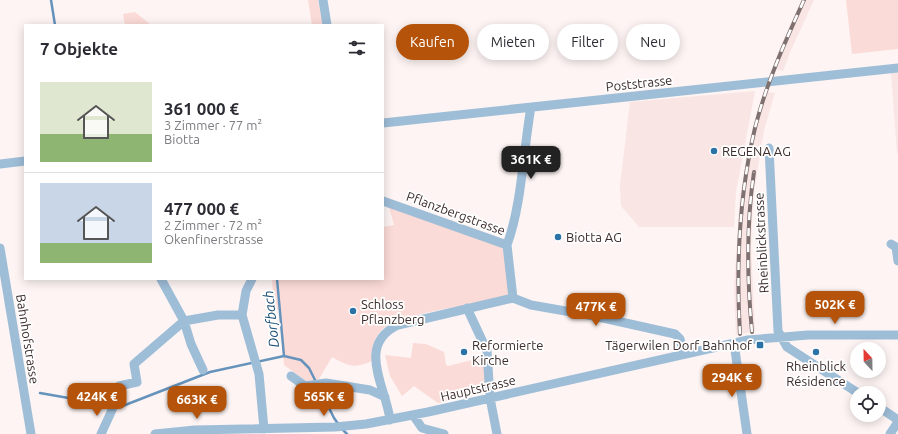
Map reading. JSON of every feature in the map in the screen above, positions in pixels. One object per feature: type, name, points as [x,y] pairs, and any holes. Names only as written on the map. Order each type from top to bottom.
[{"type":"street","points":[[323,0],[327,24]]},
{"type":"street","name":"Poststrasse","points":[[384,123],[898,68]]},
{"type":"street","points":[[507,246],[514,224],[524,145],[532,107]]},
{"type":"street","name":"Rheinblickstrasse","points":[[769,148],[778,330],[781,336]]},
{"type":"street","points":[[0,164],[24,161]]},
{"type":"street","name":"Pflanzbergstrasse","points":[[384,201],[507,246],[513,298]]},
{"type":"street","points":[[891,244],[896,247],[898,262]]},
{"type":"street","name":"Bahnhofstrasse","points":[[0,248],[31,434]]},
{"type":"street","points":[[162,280],[184,321],[191,344],[203,370]]},
{"type":"street","points":[[252,280],[246,291],[242,315],[260,381],[264,428]]},
{"type":"street","points":[[390,420],[389,407],[377,376],[375,363],[378,345],[385,333],[398,325],[467,308],[513,298],[531,305],[594,316],[672,333],[680,339],[684,354]]},
{"type":"street","points":[[467,308],[487,351],[490,398],[497,434]]},
{"type":"street","points":[[101,434],[114,406],[119,386],[138,382],[134,364],[184,321],[218,315],[242,315]]},
{"type":"street","name":"Hauptstrasse","points":[[155,434],[236,432],[264,428],[335,427],[366,424],[413,415],[734,343],[781,336],[898,334]]},
{"type":"street","points":[[781,336],[787,348],[850,388]]},
{"type":"street","points":[[734,343],[747,434]]},
{"type":"street","points":[[291,376],[305,386],[317,383],[370,390],[385,397]]},
{"type":"street","points":[[886,412],[898,421],[890,434]]},
{"type":"street","points":[[413,415],[422,428],[444,434]]},
{"type":"street","points":[[366,424],[366,434]]},
{"type":"shaded area","points":[[308,0],[318,0],[323,24],[312,24]]},
{"type":"shaded area","points":[[802,0],[814,0],[783,71],[773,68],[781,45]]},
{"type":"shaded area","points":[[846,0],[898,0],[898,49],[852,54]]},
{"type":"shaded area","points":[[135,12],[150,24],[125,24],[123,14]]},
{"type":"shaded area","points":[[898,72],[898,153],[897,153],[891,73]]},
{"type":"shaded area","name":"REGENA AG","points":[[755,91],[736,192],[734,227],[639,227],[621,206],[620,185],[630,102]]},
{"type":"shaded area","points":[[764,91],[775,93],[764,130],[753,198],[751,246],[755,331],[736,335],[734,289],[740,196],[754,127]]},
{"type":"shaded area","points":[[388,203],[507,245],[513,298],[426,313],[394,322],[378,334],[373,347],[372,361],[356,366],[342,363],[332,357],[319,379],[306,381],[284,365],[279,310],[274,309],[272,280],[384,280],[384,227],[394,225]]},
{"type":"shaded area","points":[[413,343],[426,344],[444,352],[446,365],[448,366],[484,357],[488,392],[438,403],[414,386],[402,396],[390,376],[385,355],[411,358]]},
{"type":"waterway","name":"Dorfbach","points":[[51,0],[55,24]]},
{"type":"waterway","name":"Dorfbach","points":[[277,280],[284,356]]},
{"type":"waterway","points":[[40,393],[120,407],[210,372],[284,356],[301,360],[309,368],[339,425]]},
{"type":"waterway","points":[[342,429],[347,434]]},
{"type":"railway","points":[[740,334],[738,283],[740,231],[745,179],[759,112],[770,79],[804,0]]},
{"type":"railway","points":[[752,332],[748,252],[751,192],[754,172]]},
{"type":"place","name":"REGENA AG","points":[[714,151]]},
{"type":"place","name":"Biotta AG","points":[[558,237]]},
{"type":"place","name":"Schloss Pflanzberg","points":[[353,311]]},
{"type":"place","name":"Tägerwilen Dorf Bahnhof","points":[[760,345]]},
{"type":"place","name":"Reformierte Kirche","points":[[464,352]]},
{"type":"place","name":"Rheinblick Résidence","points":[[816,352]]}]
